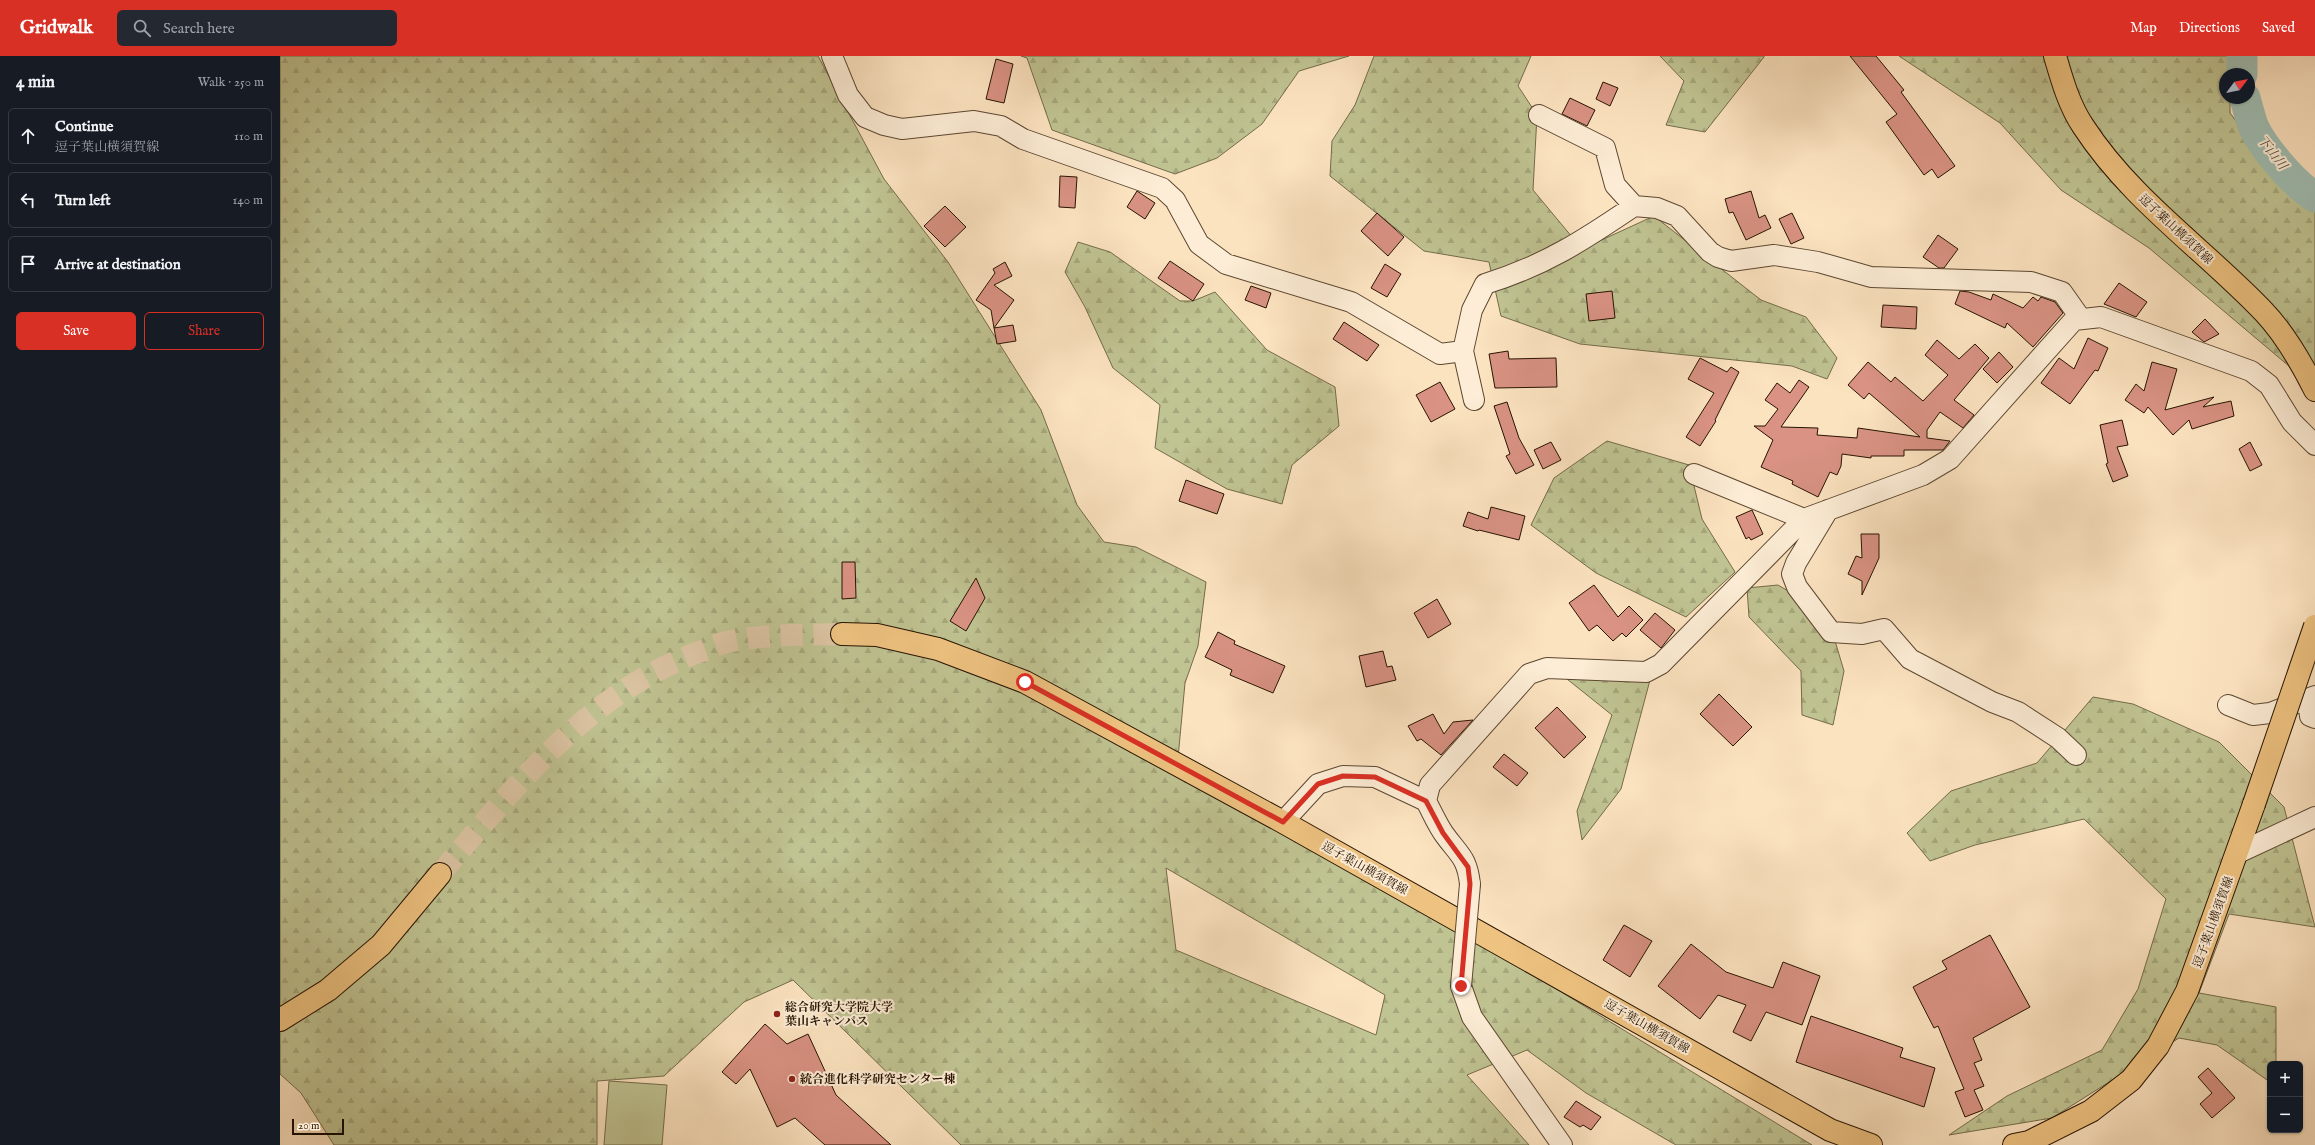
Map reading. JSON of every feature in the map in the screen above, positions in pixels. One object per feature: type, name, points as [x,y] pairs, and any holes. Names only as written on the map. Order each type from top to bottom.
[{"type":"main road","name":"逗子葉山横須賀線","points":[[2055,56],[2062,82],[2082,125],[2119,174],[2160,216],[2208,258],[2265,313],[2303,366],[2315,390]]},
{"type":"main road","name":"逗子葉山横須賀線","points":[[2014,1145],[2029,1142],[2091,1111],[2131,1080],[2158,1046],[2187,991],[2238,853],[2315,626]]},
{"type":"main road","name":"逗子葉山横須賀線","points":[[842,634],[877,635],[938,649],[1025,682],[1283,822],[1830,1130],[1871,1145]]},
{"type":"main road","points":[[280,1020],[328,990],[381,945],[440,874]]},
{"type":"street","points":[[832,56],[848,95],[865,117],[884,125],[902,129],[974,121],[1000,126],[1023,138],[1162,188],[1175,200],[1199,244],[1226,264],[1351,302],[1440,354],[1463,351]]},
{"type":"street","points":[[1539,115],[1605,148],[1616,185],[1634,206]]},
{"type":"street","points":[[1474,400],[1463,351],[1472,310],[1485,284],[1519,273],[1579,244],[1634,206],[1657,208],[1677,216],[1710,252],[1718,257],[1731,261],[1774,255],[1818,262],[1871,277],[2031,282],[2062,292],[2081,320]]},
{"type":"street","points":[[1426,801],[1430,785],[1529,674],[1547,668],[1646,672],[1661,664],[1804,519],[1923,475],[1950,459],[2074,320],[2101,317],[2251,371],[2269,385],[2292,422],[2315,445]]},
{"type":"street","points":[[1694,474],[1804,519]]},
{"type":"street","points":[[1828,510],[1796,563],[1792,574],[1797,587],[1831,632],[1862,634],[1884,629],[1910,659],[1992,702],[2018,712],[2058,738],[2076,755]]},
{"type":"street","points":[[2228,705],[2253,715],[2313,705]]},
{"type":"street","points":[[1283,822],[1318,784],[1343,776],[1375,777],[1426,801],[1443,833],[1464,859],[1468,867],[1470,884],[1461,986],[1476,1023],[1562,1145]]},
{"type":"street","points":[[2238,853],[2315,817]]},
{"type":"green space","points":[[280,56],[818,56],[884,179],[948,262],[1041,410],[1077,505],[1104,542],[1136,547],[1206,582],[1198,646],[1185,683],[1178,758],[1812,1145],[1676,1145],[1586,1093],[1527,1050],[1467,1075],[1529,1145],[961,1145],[793,980],[744,1002],[664,1076],[597,1081],[597,1145],[334,1145],[301,1093],[280,1074]],"holes":[[[1166,868],[1385,995],[1376,1035],[1176,950]]]},
{"type":"green space","points":[[1021,56],[1349,56],[1299,71],[1262,124],[1217,158],[1175,174],[1052,130],[1027,58]]},
{"type":"green space","points":[[1374,56],[1531,56],[1518,86],[1537,115],[1533,190],[1582,249],[1654,216],[1761,300],[1806,317],[1837,358],[1827,379],[1792,366],[1580,344],[1501,316],[1489,262],[1424,251],[1330,176],[1332,141],[1355,105]]},
{"type":"green space","points":[[1660,56],[1764,57],[1705,132],[1666,125],[1684,81]]},
{"type":"green space","points":[[1899,56],[2230,56],[2230,68],[2219,68],[2219,104],[2230,104],[2230,113],[2275,172],[2315,190],[2315,388],[2149,248],[2061,190],[2000,123]]},
{"type":"green space","points":[[1078,242],[1110,252],[1180,301],[1193,301],[1215,292],[1267,350],[1335,387],[1339,426],[1292,465],[1282,504],[1227,489],[1155,448],[1160,405],[1113,368],[1085,307],[1065,272]]},
{"type":"green space","points":[[1607,441],[1689,465],[1702,519],[1735,572],[1686,617],[1596,573],[1531,525],[1554,478]]},
{"type":"green space","points":[[1778,585],[1827,614],[1844,671],[1833,725],[1802,715],[1801,671],[1749,617],[1747,588]]},
{"type":"green space","points":[[1567,679],[1650,680],[1621,789],[1582,840],[1577,811],[1612,715]]},
{"type":"green space","points":[[2093,697],[2133,704],[2219,742],[2284,807],[2315,927],[2229,914],[2199,993],[2276,1007],[2276,1061],[2267,1061],[2267,1080],[2217,1045],[2179,1038],[2052,1118],[1949,1135],[2007,1096],[2102,1050],[2138,989],[2166,899],[2084,819],[1975,845],[1930,861],[1907,833],[1951,791],[2037,763]]},
{"type":"green space","points":[[609,1081],[667,1085],[662,1145],[604,1145]]},
{"type":"building","points":[[1850,56],[1876,56],[1904,90],[1901,92],[1955,166],[1938,178],[1932,169],[1924,175],[1886,122],[1897,114]]},
{"type":"building","points":[[996,59],[1013,64],[1004,103],[986,99]]},
{"type":"building","points":[[1603,82],[1618,88],[1610,106],[1596,99]]},
{"type":"building","points":[[1570,98],[1595,110],[1587,126],[1562,114]]},
{"type":"building","points":[[1060,176],[1077,177],[1075,208],[1059,207]]},
{"type":"building","points":[[1137,191],[1155,203],[1145,219],[1127,207]]},
{"type":"building","points":[[1751,191],[1759,218],[1765,215],[1771,228],[1746,240],[1733,212],[1729,213],[1725,199]]},
{"type":"building","points":[[945,206],[966,227],[945,247],[924,226]]},
{"type":"building","points":[[1377,213],[1404,237],[1388,256],[1361,231]]},
{"type":"building","points":[[1792,213],[1804,238],[1791,244],[1779,219]]},
{"type":"building","points":[[1938,235],[1958,249],[1944,268],[1939,268],[1923,257]]},
{"type":"building","points":[[1170,261],[1204,284],[1193,301],[1158,278]]},
{"type":"building","points":[[1005,262],[1012,276],[994,285],[1014,300],[994,328],[991,310],[976,300],[995,273],[993,269]]},
{"type":"building","points":[[1385,264],[1401,274],[1387,297],[1371,288]]},
{"type":"building","points":[[2119,283],[2147,302],[2136,317],[2104,304]]},
{"type":"building","points":[[1251,286],[1271,293],[1266,308],[1245,300]]},
{"type":"building","points":[[1612,291],[1615,318],[1589,321],[1586,294]]},
{"type":"building","points":[[1960,291],[1969,292],[1991,300],[1993,294],[2023,308],[2033,297],[2038,301],[2041,297],[2055,302],[2063,313],[2033,347],[2007,323],[2005,328],[1955,304]]},
{"type":"building","points":[[1883,305],[1917,307],[1916,329],[1881,327]]},
{"type":"building","points":[[2205,319],[2219,334],[2204,342],[2192,332]]},
{"type":"building","points":[[1344,322],[1379,345],[1367,361],[1333,339]]},
{"type":"building","points":[[1013,325],[1016,341],[997,344],[994,328]]},
{"type":"building","points":[[2088,338],[2108,348],[2098,371],[2095,370],[2070,404],[2041,383],[2059,358],[2074,369]]},
{"type":"building","points":[[1937,340],[1959,359],[1975,344],[1989,358],[1954,400],[1974,415],[1963,428],[1940,412],[1927,430],[1927,438],[1950,441],[1943,450],[1904,450],[1904,456],[1871,456],[1871,458],[1842,454],[1841,466],[1837,475],[1830,472],[1818,497],[1792,484],[1793,481],[1761,467],[1773,440],[1754,426],[1765,426],[1778,409],[1765,400],[1777,383],[1790,393],[1799,380],[1809,387],[1781,427],[1818,428],[1817,435],[1857,438],[1858,428],[1920,437],[1869,393],[1864,399],[1848,385],[1868,362],[1891,382],[1895,377],[1923,401],[1948,375],[1925,355]]},
{"type":"building","points":[[1508,351],[1509,359],[1556,358],[1557,387],[1495,388],[1489,354]]},
{"type":"building","points":[[1999,352],[2013,367],[1997,383],[1983,369]]},
{"type":"building","points":[[1700,358],[1727,372],[1731,367],[1739,372],[1715,420],[1716,421],[1700,446],[1686,437],[1714,393],[1688,379]]},
{"type":"building","points":[[2152,362],[2177,369],[2165,410],[2214,397],[2203,407],[2231,401],[2234,416],[2192,429],[2189,420],[2173,435],[2148,407],[2144,413],[2125,400],[2136,384],[2144,391]]},
{"type":"building","points":[[1440,382],[1455,409],[1431,422],[1416,395]]},
{"type":"building","points":[[1507,402],[1519,438],[1534,465],[1516,474],[1506,456],[1510,454],[1494,406]]},
{"type":"building","points":[[2122,420],[2128,445],[2117,447],[2128,476],[2113,482],[2106,464],[2108,463],[2100,425]]},
{"type":"building","points":[[1551,442],[1561,460],[1543,469],[1534,450]]},
{"type":"building","points":[[2250,442],[2262,465],[2250,471],[2239,449]]},
{"type":"building","points":[[1186,480],[1224,494],[1217,514],[1179,501]]},
{"type":"building","points":[[1491,507],[1525,516],[1519,540],[1478,531],[1463,526],[1468,512],[1488,519]]},
{"type":"building","points":[[1752,510],[1763,534],[1751,540],[1749,537],[1746,539],[1736,517]]},
{"type":"building","points":[[1861,534],[1879,534],[1879,558],[1862,595],[1862,581],[1848,574],[1856,556],[1862,558]]},
{"type":"building","points":[[842,562],[855,562],[856,598],[842,599]]},
{"type":"building","points":[[976,578],[985,598],[966,631],[950,621]]},
{"type":"building","points":[[1594,585],[1618,617],[1629,606],[1643,620],[1626,637],[1622,633],[1613,641],[1597,625],[1589,631],[1569,603]]},
{"type":"building","points":[[1437,599],[1451,624],[1428,638],[1414,613]]},
{"type":"building","points":[[1655,613],[1675,630],[1661,648],[1640,630]]},
{"type":"building","points":[[1218,632],[1235,641],[1234,644],[1285,666],[1273,693],[1230,675],[1232,670],[1205,657]]},
{"type":"building","points":[[1383,651],[1387,667],[1392,666],[1396,680],[1366,687],[1359,656]]},
{"type":"building","points":[[1719,694],[1752,727],[1733,746],[1700,714]]},
{"type":"building","points":[[1557,707],[1586,737],[1564,758],[1535,728]]},
{"type":"building","points":[[1433,714],[1444,734],[1453,722],[1473,720],[1441,755],[1421,739],[1417,741],[1408,726]]},
{"type":"building","points":[[1504,754],[1528,773],[1517,786],[1493,767]]},
{"type":"building","points":[[1624,925],[1652,941],[1630,977],[1603,960]]},
{"type":"building","points":[[1990,935],[2030,1007],[1973,1038],[1982,1060],[1974,1063],[1984,1086],[1974,1090],[1983,1110],[1965,1117],[1955,1092],[1964,1089],[1938,1026],[1934,1028],[1913,987],[1947,969],[1942,961]]},
{"type":"building","points":[[1691,944],[1726,972],[1773,988],[1783,962],[1820,976],[1802,1025],[1766,1012],[1751,1041],[1733,1032],[1746,1005],[1718,995],[1700,1019],[1658,986]]},
{"type":"building","points":[[1811,1016],[1903,1048],[1900,1057],[1935,1068],[1924,1107],[1796,1062]]},
{"type":"building","name":"統合進化科学研究センター棟","points":[[765,1024],[787,1044],[808,1034],[836,1095],[891,1145],[825,1145],[795,1118],[777,1127],[750,1069],[736,1084],[722,1072]]},
{"type":"building","points":[[2208,1068],[2235,1098],[2212,1118],[2200,1104],[2212,1093],[2198,1077]]},
{"type":"building","points":[[1576,1101],[1601,1117],[1591,1130],[1583,1125],[1580,1127],[1564,1117]]},
{"type":"waterway","name":"下山川","points":[[2242,56],[2242,68]]},
{"type":"waterway","name":"下山川","points":[[2247,104],[2254,128],[2265,146],[2289,175],[2315,197]]},
{"type":"tunnel","points":[[440,874],[496,809],[556,746],[588,717],[623,691],[659,669],[720,644],[741,639],[770,636],[842,634]]},
{"type":"place","name":"総合研究大学院大学 葉山キャンパス","points":[[777,1014]]},
{"type":"place","name":"統合進化科学研究センター棟","points":[[792,1079]]},
{"type":"route","points":[[1025,682],[1144,745],[1283,822],[1318,784],[1343,776],[1375,777],[1426,801],[1443,833],[1464,859],[1468,867],[1470,884],[1461,986]]}]
